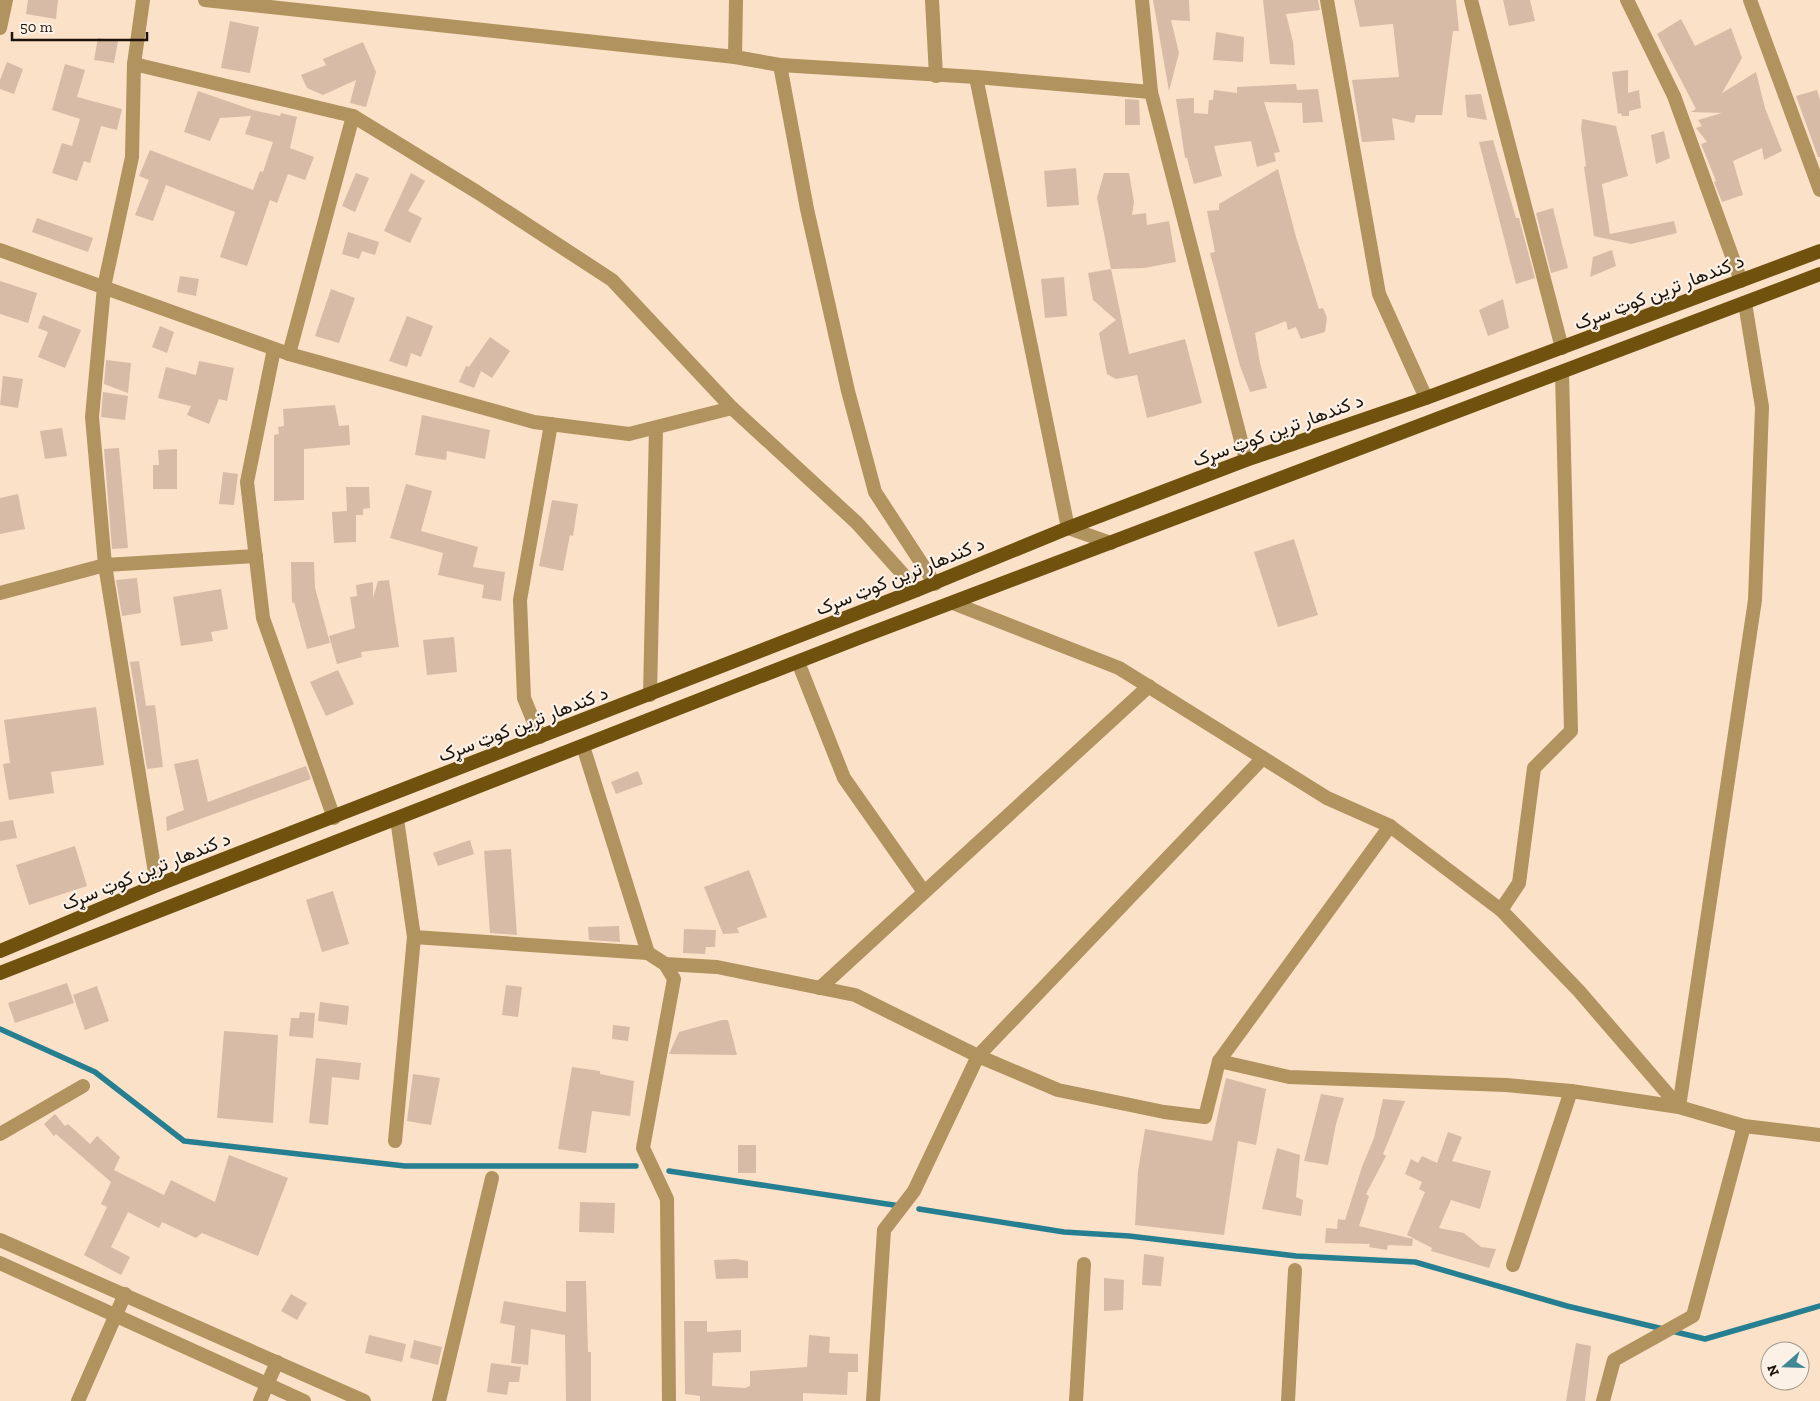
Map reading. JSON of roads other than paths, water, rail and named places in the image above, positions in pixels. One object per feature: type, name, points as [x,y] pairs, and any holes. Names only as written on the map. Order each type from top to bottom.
[{"type":"main road","name":"د کندهار ترين کوټ سړک","points":[[0,951],[157,885],[935,584],[1068,528],[1246,460],[1426,398],[1820,251]]},
{"type":"main road","points":[[0,972],[397,820],[798,662],[1820,274]]},
{"type":"street","points":[[0,28],[6,0]]},
{"type":"street","points":[[143,0],[134,64],[132,157],[104,287],[92,418],[105,565],[157,885]]},
{"type":"street","points":[[205,0],[735,57],[780,65],[976,77],[1151,92]]},
{"type":"street","points":[[735,57],[736,0]]},
{"type":"street","points":[[932,0],[936,76]]},
{"type":"street","points":[[1142,0],[1151,92],[1246,460]]},
{"type":"street","points":[[1327,0],[1379,294],[1426,398]]},
{"type":"street","points":[[1471,0],[1562,348]]},
{"type":"street","points":[[1627,0],[1674,96],[1741,281]]},
{"type":"street","points":[[1750,0],[1820,190]]},
{"type":"street","points":[[134,64],[354,116],[477,192],[612,280],[732,408],[856,522],[917,590]]},
{"type":"street","points":[[780,65],[809,219],[848,391],[875,492],[935,584]]},
{"type":"street","points":[[976,77],[1068,528],[1111,543]]},
{"type":"street","points":[[289,354],[354,116]]},
{"type":"street","points":[[0,250],[289,354],[534,422],[629,434],[732,408]]},
{"type":"street","points":[[1679,1107],[1755,600],[1762,407],[1745,303]]},
{"type":"street","points":[[274,349],[247,482],[256,556],[264,618],[334,818]]},
{"type":"street","points":[[1501,910],[1519,883],[1534,768],[1571,730],[1562,373]]},
{"type":"street","points":[[540,737],[524,698],[520,600],[551,424]]},
{"type":"street","points":[[650,695],[656,428]]},
{"type":"street","points":[[0,593],[105,565],[256,556]]},
{"type":"street","points":[[953,603],[1119,668],[1327,798],[1390,826],[1501,910],[1579,991],[1679,1107]]},
{"type":"street","points":[[798,662],[844,778],[924,892]]},
{"type":"street","points":[[820,988],[1149,686]]},
{"type":"street","points":[[583,746],[648,953]]},
{"type":"street","points":[[873,1401],[884,1230],[914,1191],[978,1056],[1263,758]]},
{"type":"street","points":[[395,1141],[414,937],[397,820]]},
{"type":"street","points":[[665,964],[717,967],[855,995],[978,1056],[1058,1090],[1164,1112],[1205,1117],[1219,1062],[1390,826]]},
{"type":"street","points":[[414,937],[648,953],[665,964],[674,979],[643,1148],[667,1199],[669,1401]]},
{"type":"street","points":[[1219,1062],[1289,1077],[1506,1085],[1571,1091],[1679,1107],[1744,1126],[1820,1136]]},
{"type":"street","points":[[0,1134],[83,1086]]},
{"type":"street","points":[[1513,1265],[1571,1091]]},
{"type":"street","points":[[1603,1401],[1614,1360],[1693,1316],[1744,1126]]},
{"type":"street","points":[[439,1401],[492,1178]]},
{"type":"street","points":[[0,1240],[364,1401]]},
{"type":"street","points":[[0,1263],[304,1401]]},
{"type":"street","points":[[1076,1401],[1084,1264]]},
{"type":"street","points":[[1288,1401],[1295,1270]]},
{"type":"street","points":[[78,1401],[125,1294]]},
{"type":"street","points":[[260,1401],[277,1362]]},
{"type":"waterway","points":[[0,1029],[95,1072],[184,1141],[405,1166],[636,1166]]},
{"type":"waterway","points":[[669,1171],[900,1206]]},
{"type":"waterway","points":[[919,1209],[1064,1232],[1129,1236],[1296,1256],[1415,1262],[1567,1306],[1705,1339],[1820,1306]]}]
